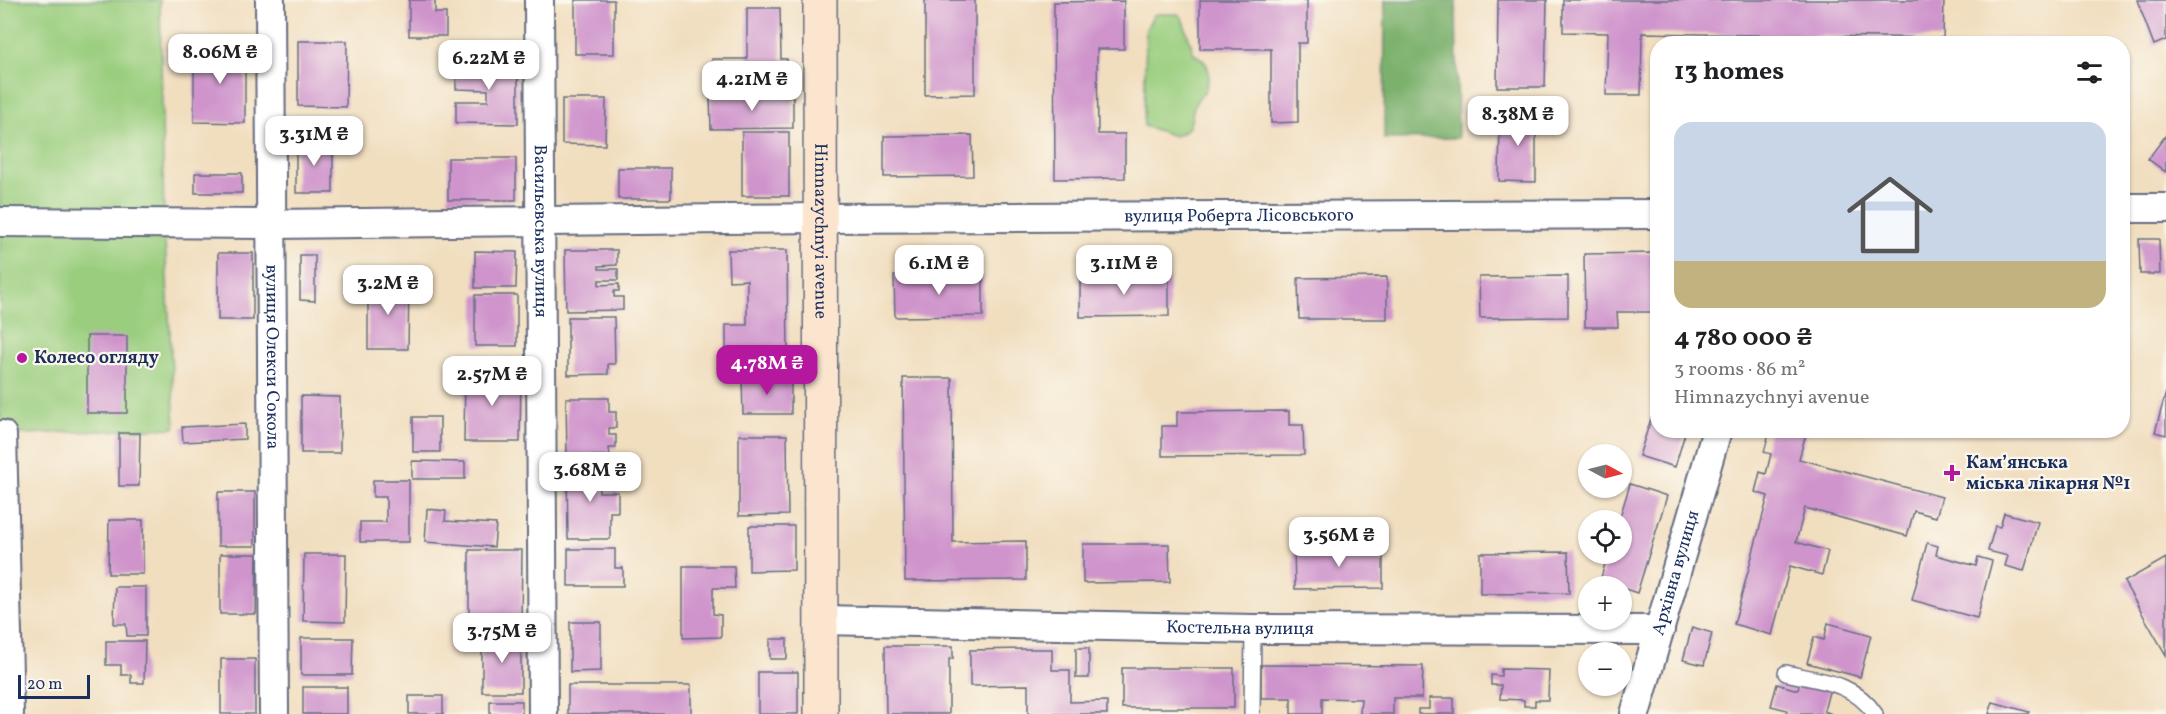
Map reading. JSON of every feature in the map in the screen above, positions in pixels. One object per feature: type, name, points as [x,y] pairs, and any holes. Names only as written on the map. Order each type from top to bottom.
[{"type":"main road","name":"Himnazychnyi avenue","points":[[820,0],[821,714]]},
{"type":"street","name":"вулиця Олекси Сокола","points":[[270,0],[274,714]]},
{"type":"street","name":"Васильєвська вулиця","points":[[539,0],[543,714]]},
{"type":"street","points":[[2130,208],[2166,208]]},
{"type":"street","name":"вулиця Роберта Лісовського","points":[[0,222],[272,224],[819,218],[1650,214]]},
{"type":"street","points":[[2,435],[9,714]]},
{"type":"street","name":"Архівна вулиця","points":[[1635,714],[1715,438]]},
{"type":"street","name":"Костельна вулиця","points":[[820,620],[1253,629],[1660,630]]},
{"type":"lane","points":[[1252,714],[1253,629]]},
{"type":"lane","points":[[1786,673],[1847,688],[1868,704],[1875,714]]},
{"type":"green space","points":[[0,0],[160,0],[164,223],[175,428],[0,435]]},
{"type":"green space","points":[[1385,0],[1456,0],[1458,138],[1384,139]]},
{"type":"green space","points":[[1178,14],[1182,18],[1194,54],[1206,64],[1209,73],[1205,90],[1196,102],[1189,126],[1175,136],[1144,126],[1146,29],[1154,15]]},
{"type":"building","points":[[409,0],[435,0],[435,13],[446,13],[446,36],[409,36]]},
{"type":"building","points":[[575,0],[614,0],[614,54],[575,54]]},
{"type":"building","points":[[925,0],[975,0],[975,94],[925,95]]},
{"type":"building","points":[[1200,0],[1307,0],[1307,43],[1298,43],[1298,122],[1271,123],[1271,49],[1200,49]]},
{"type":"building","points":[[1498,0],[1547,0],[1545,87],[1497,87]]},
{"type":"building","points":[[1563,0],[1944,0],[1943,36],[1642,33],[1641,95],[1606,95],[1608,33],[1563,32]]},
{"type":"building","points":[[2137,0],[2166,0],[2166,40],[2154,45]]},
{"type":"building","points":[[1124,1],[1124,49],[1097,49],[1098,134],[1125,134],[1125,178],[1055,179],[1054,2]]},
{"type":"building","points":[[747,8],[780,8],[781,59],[787,59],[788,92],[712,93],[712,59],[747,59]]},
{"type":"building","points":[[298,41],[347,41],[346,107],[298,106]]},
{"type":"building","points":[[194,48],[245,48],[245,123],[194,122]]},
{"type":"building","points":[[456,60],[518,60],[518,124],[456,123],[456,101],[488,101],[488,90],[456,89]]},
{"type":"building","points":[[793,96],[793,128],[711,129],[710,97]]},
{"type":"building","points":[[562,99],[606,99],[605,145],[562,144]]},
{"type":"building","points":[[1500,112],[1536,113],[1536,182],[1499,181]]},
{"type":"building","points":[[742,132],[789,132],[789,196],[742,196]]},
{"type":"building","points":[[972,135],[973,176],[884,177],[884,136]]},
{"type":"building","points":[[2166,135],[2166,172],[2148,159]]},
{"type":"building","points":[[296,141],[333,141],[333,193],[296,193]]},
{"type":"building","points":[[448,158],[516,158],[516,200],[448,200]]},
{"type":"building","points":[[618,168],[671,168],[671,199],[618,199]]},
{"type":"building","points":[[195,173],[242,173],[242,193],[195,193]]},
{"type":"building","points":[[2139,239],[2159,239],[2160,274],[2140,274]]},
{"type":"building","points":[[565,250],[617,250],[617,265],[599,266],[599,269],[618,269],[618,280],[599,280],[599,285],[619,284],[619,291],[614,291],[614,297],[623,297],[623,310],[566,311]]},
{"type":"building","points":[[728,250],[787,250],[788,362],[726,362],[726,325],[747,325],[747,280],[729,281]]},
{"type":"building","points":[[475,251],[517,252],[516,288],[475,288]]},
{"type":"building","points":[[218,253],[253,253],[253,320],[218,320]]},
{"type":"building","points":[[1650,253],[1650,312],[1617,312],[1618,327],[1585,327],[1584,254]]},
{"type":"building","points":[[300,255],[315,255],[315,301],[300,300]]},
{"type":"building","points":[[983,275],[983,316],[895,317],[894,276]]},
{"type":"building","points":[[1169,275],[1169,316],[1080,317],[1080,276]]},
{"type":"building","points":[[1568,276],[1568,317],[1480,318],[1479,277]]},
{"type":"building","points":[[1387,277],[1387,319],[1299,319],[1298,278]]},
{"type":"building","points":[[368,284],[409,284],[408,349],[368,349]]},
{"type":"building","points":[[475,295],[517,295],[517,346],[475,346]]},
{"type":"building","points":[[568,317],[614,317],[615,364],[608,364],[608,374],[568,375]]},
{"type":"building","points":[[87,336],[127,336],[127,413],[87,413]]},
{"type":"building","points":[[465,371],[521,372],[520,442],[464,442]]},
{"type":"building","points":[[903,378],[952,378],[953,542],[1026,541],[1026,580],[905,581]]},
{"type":"building","points":[[742,379],[791,379],[791,414],[743,414]]},
{"type":"building","points":[[2166,392],[2166,435],[2155,432]]},
{"type":"building","points":[[301,396],[340,397],[340,453],[301,453]]},
{"type":"building","points":[[566,398],[609,398],[609,412],[616,412],[616,428],[609,428],[609,435],[616,435],[616,448],[609,448],[610,456],[567,456]]},
{"type":"building","points":[[1289,411],[1289,425],[1303,425],[1304,455],[1162,456],[1162,426],[1177,426],[1177,412]]},
{"type":"building","points":[[413,417],[440,417],[440,452],[413,452]]},
{"type":"building","points":[[1650,422],[1650,438],[1684,438],[1675,467],[1639,456]]},
{"type":"building","points":[[245,424],[245,439],[183,442],[182,427]]},
{"type":"building","points":[[119,433],[140,433],[139,486],[119,486]]},
{"type":"building","points":[[739,435],[787,435],[788,515],[739,516]]},
{"type":"building","points":[[1768,438],[1805,438],[1799,459],[1942,497],[1936,517],[1914,511],[1907,536],[1805,508],[1796,542],[1828,551],[1822,575],[1790,566],[1772,635],[1734,624],[1768,496],[1755,492],[1760,472],[1766,474],[1771,454],[1764,452]]},
{"type":"building","points":[[412,461],[465,462],[465,479],[412,479]]},
{"type":"building","points":[[567,467],[599,467],[599,470],[611,470],[611,484],[599,484],[599,492],[618,492],[618,512],[610,512],[610,539],[568,539]]},
{"type":"building","points":[[373,480],[409,480],[409,542],[360,542],[360,522],[386,522],[386,497],[373,497]]},
{"type":"building","points":[[1632,485],[1667,496],[1637,593],[1632,591],[1632,576],[1601,576],[1605,564],[1632,564],[1632,510],[1622,510],[1626,498],[1632,498]]},
{"type":"building","points":[[218,492],[255,492],[255,546],[218,546]]},
{"type":"building","points":[[427,509],[446,511],[445,521],[496,524],[494,547],[425,542]]},
{"type":"building","points":[[2004,513],[2038,522],[2024,571],[2005,566],[2008,556],[1988,551],[1995,526],[2000,527]]},
{"type":"building","points":[[109,520],[143,520],[143,574],[108,574]]},
{"type":"building","points":[[749,526],[794,526],[794,570],[749,571]]},
{"type":"building","points":[[1927,543],[1938,546],[1936,555],[1976,566],[1978,557],[1992,561],[1977,618],[1912,600]]},
{"type":"building","points":[[1083,544],[1169,544],[1170,582],[1083,583]]},
{"type":"building","points":[[1294,548],[1383,548],[1383,588],[1295,589]]},
{"type":"building","points":[[568,549],[615,549],[615,568],[623,568],[623,586],[568,586]]},
{"type":"building","points":[[469,550],[522,550],[521,626],[469,626]]},
{"type":"building","points":[[1568,552],[1569,593],[1480,594],[1480,553]]},
{"type":"building","points":[[220,554],[257,554],[256,614],[220,614]]},
{"type":"building","points":[[304,554],[346,554],[345,622],[303,621]]},
{"type":"building","points":[[2166,558],[2166,655],[2124,582]]},
{"type":"building","points":[[683,566],[734,566],[735,588],[713,588],[713,614],[721,615],[721,637],[683,638]]},
{"type":"building","points":[[115,587],[146,587],[146,636],[127,636],[126,624],[114,624]]},
{"type":"building","points":[[570,622],[601,622],[601,671],[570,672]]},
{"type":"building","points":[[1828,623],[1871,635],[1860,677],[1807,663],[1814,637],[1824,640]]},
{"type":"building","points":[[1692,627],[1712,633],[1704,665],[1683,660]]},
{"type":"building","points":[[482,637],[521,637],[521,692],[482,692]]},
{"type":"building","points":[[301,638],[353,638],[352,675],[301,675]]},
{"type":"building","points":[[770,639],[787,639],[787,659],[770,659]]},
{"type":"building","points":[[106,641],[145,641],[144,683],[131,683],[131,675],[121,675],[121,665],[106,665]]},
{"type":"building","points":[[885,646],[953,646],[953,659],[949,659],[949,714],[886,714]]},
{"type":"building","points":[[1076,648],[1089,648],[1089,678],[1076,678]]},
{"type":"building","points":[[1052,649],[1052,670],[1070,670],[1070,702],[1107,701],[1107,714],[1028,714],[1028,685],[970,686],[970,650]]},
{"type":"building","points":[[221,659],[255,659],[255,714],[221,714]]},
{"type":"building","points":[[1261,665],[1423,666],[1422,698],[1393,698],[1393,714],[1360,714],[1361,699],[1322,698],[1322,714],[1291,714],[1291,698],[1261,698]]},
{"type":"building","points":[[1122,668],[1234,668],[1234,708],[1122,708]]},
{"type":"building","points":[[1501,669],[1549,670],[1548,700],[1535,700],[1535,706],[1524,706],[1524,700],[1500,699],[1501,685],[1491,685],[1491,675],[1501,676]]},
{"type":"building","points":[[758,672],[798,672],[798,714],[758,714]]},
{"type":"building","points":[[1800,680],[1830,688],[1824,711],[1832,714],[1786,714],[1787,710],[1771,706],[1777,684],[1798,690]]},
{"type":"building","points":[[568,685],[691,685],[691,714],[568,714]]},
{"type":"building","points":[[303,687],[347,687],[347,714],[303,714]]},
{"type":"building","points":[[409,696],[443,696],[443,714],[409,714]]},
{"type":"building","points":[[1429,698],[1454,698],[1454,714],[1418,714],[1418,709],[1429,709]]},
{"type":"building","points":[[490,701],[522,701],[522,714],[490,714]]},
{"type":"building","points":[[1993,702],[2029,712],[2028,714],[1989,714]]},
{"type":"place","name":"Колесо огляду","points":[[22,358]]},
{"type":"place","name":"Кам’янська міська лікарня №1","points":[[1952,473]]}]
